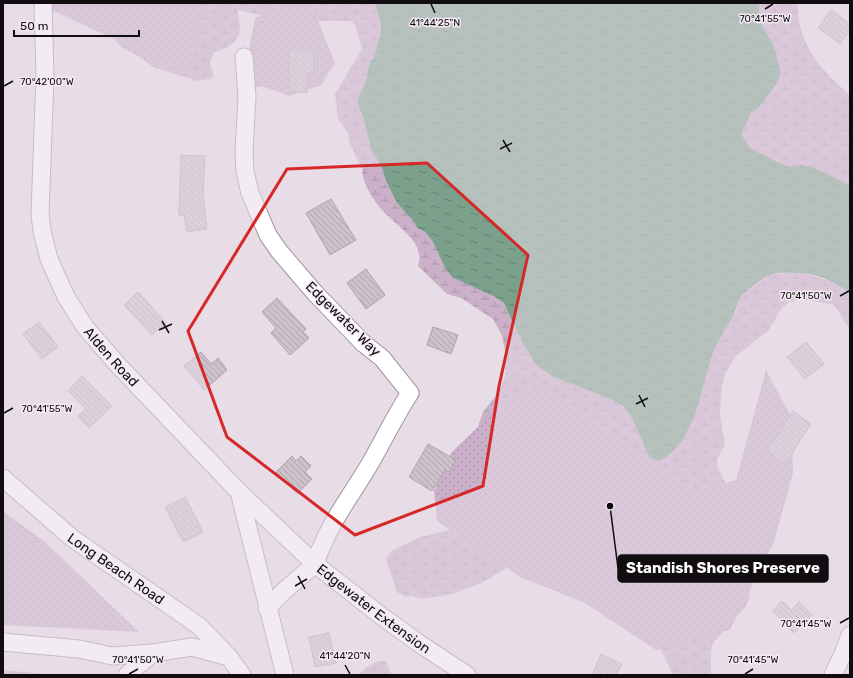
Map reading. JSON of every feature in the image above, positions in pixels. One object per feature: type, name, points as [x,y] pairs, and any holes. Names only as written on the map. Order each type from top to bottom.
[{"type":"street","name":"Alden Road","points":[[42,3],[45,76],[40,214],[42,231],[49,259],[66,297],[86,328],[118,365],[239,492],[315,564]]},
{"type":"street","name":"Edgewater Way","points":[[244,57],[247,96],[244,152],[245,171],[250,193],[268,235],[278,251],[315,293],[363,343],[382,358],[410,393],[395,417],[371,462],[337,516],[320,548],[315,564]]},
{"type":"street","name":"Long Beach Road","points":[[3,478],[72,538],[199,626],[229,657],[242,675]]},
{"type":"street","points":[[239,492],[285,675]]},
{"type":"street","name":"Edgewater Extension","points":[[267,608],[315,564],[391,623],[468,675]]},
{"type":"street","points":[[833,675],[850,635]]},
{"type":"street","points":[[3,642],[79,649],[112,656],[154,654],[192,647],[229,657]]},
{"type":"street","points":[[127,675],[154,654]]},
{"type":"highlighted area","points":[[427,163],[528,255],[499,386],[483,486],[355,535],[227,437],[188,331],[287,169]]},
{"type":"green space","points":[[28,3],[201,3],[189,74],[39,4]]},
{"type":"green space","points":[[79,3],[375,3],[381,25],[380,35],[374,58],[370,61],[366,80],[357,102],[363,117],[371,149],[382,168],[386,181],[397,203],[414,222],[417,228],[425,232],[433,242],[444,266],[504,303],[522,342],[536,365],[623,406],[632,418],[649,457],[696,411],[713,351],[736,311],[740,299],[748,290],[770,275],[802,273],[831,281],[850,294],[850,330],[834,305],[802,299],[789,302],[781,309],[769,330],[736,356],[725,374],[722,386],[720,415],[725,445],[717,459],[717,466],[729,490],[750,598],[746,606],[713,643],[711,653],[711,675],[673,675],[653,633],[508,567],[482,583],[452,594],[423,599],[411,596],[406,597],[397,592],[386,560],[391,551],[420,537],[459,528],[480,443],[478,426],[483,412],[497,394],[505,377],[506,355],[502,336],[493,319],[461,298],[447,294],[418,266],[418,248],[410,237],[375,201],[364,180],[362,174],[363,168],[361,167],[349,142],[348,133],[338,119],[335,94],[362,49],[355,24],[350,21],[284,21],[238,10],[240,30],[237,39],[234,43],[213,53],[210,64],[214,76],[211,79],[197,81],[153,67],[140,57],[120,46],[104,23]]},
{"type":"green space","points":[[287,3],[311,3],[335,63],[321,85],[289,96],[262,86],[249,89],[248,54],[255,18]]},
{"type":"green space","points":[[760,3],[798,3],[801,31],[806,43],[821,66],[850,95],[850,185],[801,165],[790,168],[750,148],[740,134],[751,113],[760,106],[776,85],[774,46],[758,18]]},
{"type":"green space","points":[[766,370],[792,418],[793,473],[774,542],[730,630],[656,650],[585,603],[520,577],[437,521],[434,491],[451,453],[500,405],[543,387],[671,477],[700,491],[736,480]]},
{"type":"green space","points":[[3,511],[45,542],[139,632],[3,625]]},
{"type":"green space","points":[[379,661],[385,661],[392,675],[358,675],[367,667]]},
{"type":"green space","points":[[3,670],[54,675],[3,675]]},
{"type":"water","points":[[375,3],[760,3],[758,18],[774,46],[780,69],[780,75],[776,85],[760,106],[751,113],[741,134],[750,148],[780,163],[790,167],[801,165],[812,167],[850,185],[850,294],[832,282],[818,276],[803,273],[774,274],[768,276],[749,289],[740,299],[733,316],[715,348],[689,429],[681,442],[671,453],[659,461],[649,457],[632,418],[623,406],[608,398],[554,377],[536,365],[522,342],[504,303],[493,296],[452,277],[444,266],[433,242],[425,232],[417,228],[414,222],[397,203],[386,181],[382,168],[371,149],[363,117],[357,102],[366,80],[370,61],[374,58],[380,35],[381,25]]},
{"type":"building","points":[[831,10],[850,24],[850,31],[840,44],[818,28]]},
{"type":"building","points":[[289,50],[314,50],[314,73],[307,73],[307,92],[289,92]]},
{"type":"building","points":[[181,155],[205,156],[203,195],[207,229],[187,232],[184,215],[179,215]]},
{"type":"building","points":[[331,199],[356,240],[330,255],[306,213]]},
{"type":"building","points":[[366,269],[385,295],[366,309],[347,283]]},
{"type":"building","points":[[138,292],[166,323],[152,335],[124,305]]},
{"type":"building","points":[[277,298],[306,329],[303,332],[309,338],[290,355],[271,333],[276,328],[262,312]]},
{"type":"building","points":[[39,322],[58,347],[42,359],[23,334]]},
{"type":"building","points":[[433,327],[458,335],[451,354],[427,345]]},
{"type":"building","points":[[806,342],[824,364],[805,379],[787,357]]},
{"type":"building","points":[[201,352],[211,364],[218,358],[227,370],[204,390],[184,366]]},
{"type":"building","points":[[82,376],[112,406],[89,428],[78,416],[86,409],[68,391]]},
{"type":"building","points":[[793,411],[811,424],[785,464],[767,451]]},
{"type":"building","points":[[428,444],[456,460],[449,472],[445,470],[432,491],[409,477]]},
{"type":"building","points":[[292,456],[296,461],[301,456],[311,466],[305,472],[312,479],[297,494],[276,472]]},
{"type":"building","points":[[185,497],[203,532],[183,542],[165,507]]},
{"type":"building","points":[[782,601],[791,610],[799,602],[812,615],[794,633],[773,611]]},
{"type":"building","points":[[329,633],[336,663],[315,667],[309,637]]},
{"type":"building","points":[[601,654],[622,664],[616,675],[592,675]]},
{"type":"place","name":"Standish Shores Preserve","points":[[610,506]]}]
